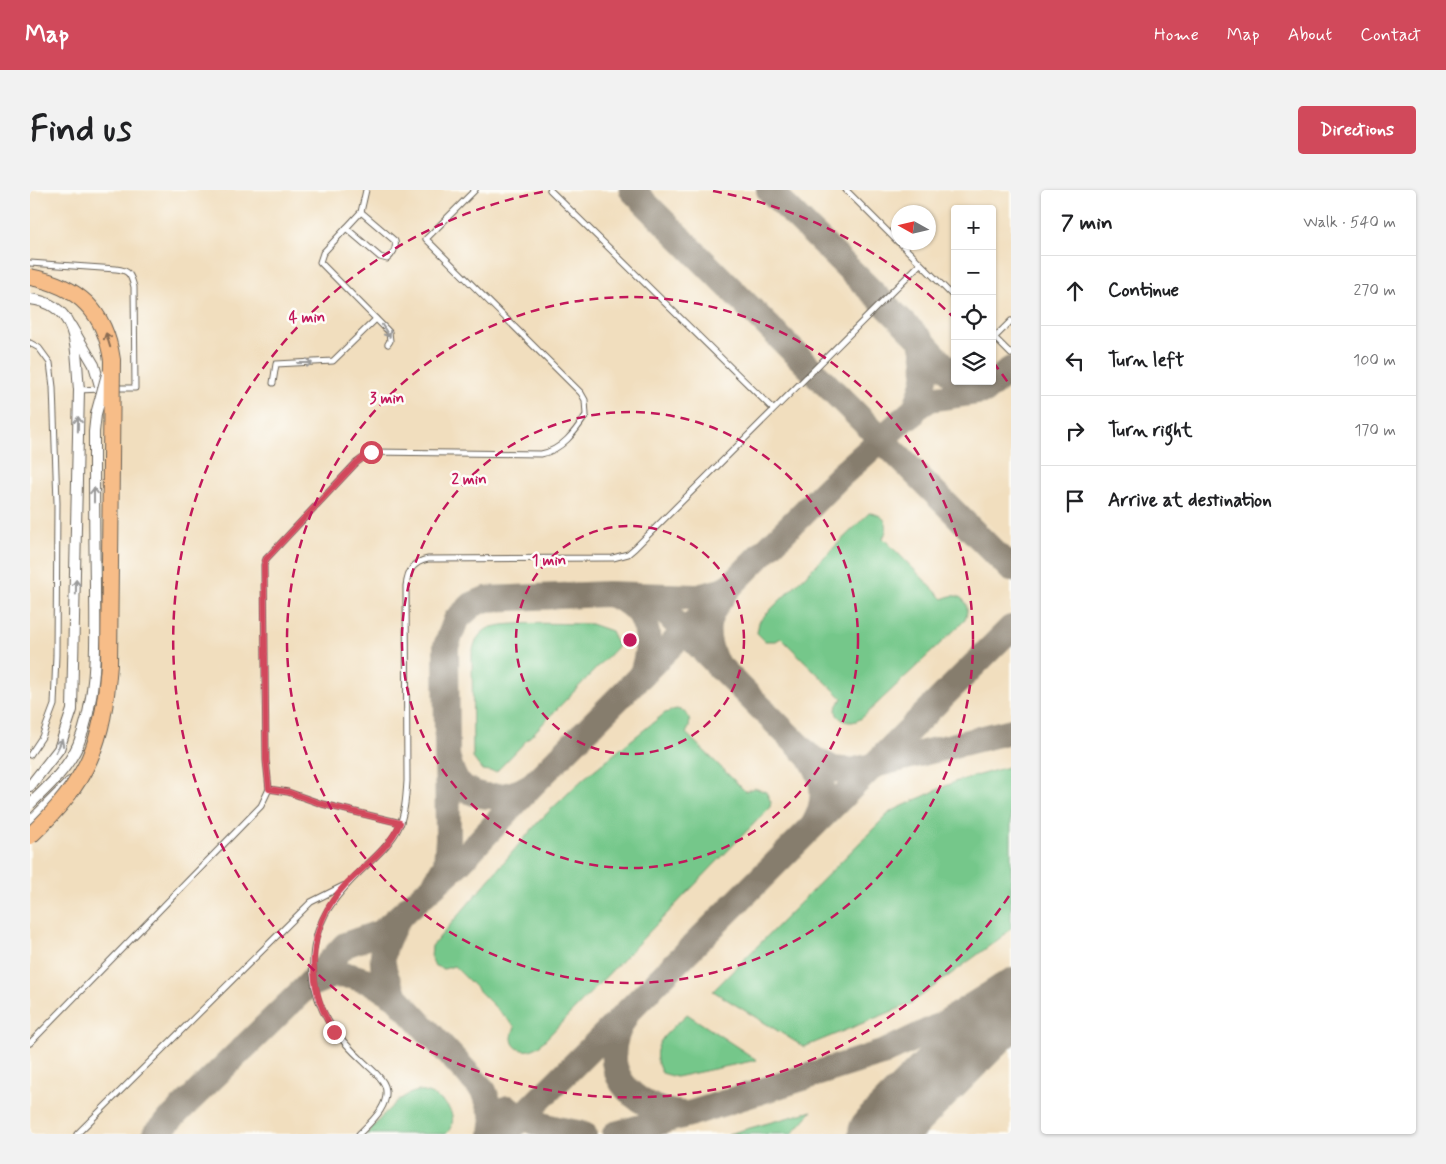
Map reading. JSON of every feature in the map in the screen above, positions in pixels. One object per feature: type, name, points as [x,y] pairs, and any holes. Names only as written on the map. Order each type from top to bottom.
[{"type":"highway","points":[[30,276],[62,286],[89,306],[99,319],[106,333],[112,360],[109,664],[106,704],[101,731],[91,760],[63,800],[30,836]]},
{"type":"street","points":[[30,299],[43,300],[63,313],[94,366],[104,402],[101,701],[93,738],[70,781],[30,822]]},
{"type":"street","points":[[30,786],[58,748],[72,710],[79,390],[71,326]]},
{"type":"street","points":[[30,804],[65,766],[77,748],[85,725],[91,698],[95,642],[94,432],[101,395],[112,360]]},
{"type":"lane","points":[[366,190],[361,212],[323,253],[320,262],[389,332],[390,341],[388,344]]},
{"type":"lane","points":[[30,1043],[261,806],[269,789],[266,760],[264,565],[266,559],[356,463],[371,452],[541,454],[552,452],[562,445],[586,415],[585,400],[581,393],[426,240],[475,190]]},
{"type":"lane","points":[[550,190],[773,409]]},
{"type":"lane","points":[[846,190],[891,234]]},
{"type":"lane","points":[[346,228],[380,257],[386,259],[389,257],[395,249],[395,241],[361,212]]},
{"type":"lane","points":[[907,250],[952,295]]},
{"type":"lane","points":[[30,263],[125,270],[132,277],[134,286],[135,388],[79,390]]},
{"type":"lane","points":[[359,1134],[381,1109],[386,1096],[385,1086],[378,1076],[334,1032],[319,1004],[313,974],[315,944],[322,920],[334,899],[345,885],[386,845],[400,823],[407,780],[406,586],[408,575],[416,563],[436,558],[613,558],[628,554],[685,500],[773,409],[920,264]]},
{"type":"lane","points":[[273,383],[276,364],[333,361],[376,319]]},
{"type":"lane","points":[[996,334],[1011,321]]},
{"type":"lane","points":[[996,338],[1011,354]]},
{"type":"lane","points":[[30,343],[39,348],[50,363],[53,387],[57,503],[54,705],[42,737],[30,755]]},
{"type":"lane","points":[[269,789],[288,792],[322,804],[400,823]]},
{"type":"lane","points":[[77,1134],[311,902],[345,885]]},
{"type":"green space","points":[[869,513],[883,518],[886,529],[883,538],[943,599],[949,596],[959,597],[966,604],[967,609],[964,621],[863,717],[850,722],[843,720],[837,715],[836,709],[842,698],[781,638],[776,641],[765,641],[757,633],[759,622],[765,615]]},
{"type":"green space","points":[[509,624],[591,624],[611,631],[618,646],[496,772],[482,770],[473,758],[472,653],[480,635],[489,628]]},
{"type":"green space","points":[[676,709],[684,712],[689,718],[690,722],[686,733],[745,791],[755,788],[766,792],[771,802],[770,807],[539,1046],[533,1049],[521,1050],[517,1048],[512,1040],[515,1027],[454,966],[444,969],[435,966],[431,958],[432,946],[539,821],[583,779],[665,713]]},
{"type":"green space","points":[[1011,766],[1011,928],[1003,936],[910,1004],[804,1047],[713,991],[890,812],[954,782]]},
{"type":"green space","points":[[687,1014],[757,1060],[676,1077],[662,1073],[656,1055],[658,1047],[661,1040]]},
{"type":"green space","points":[[419,1091],[434,1096],[447,1106],[453,1120],[446,1134],[366,1134],[397,1102],[411,1093]]},
{"type":"green space","points":[[812,1111],[792,1134],[728,1134]]},
{"type":"taxiway","points":[[632,190],[1011,569]]},
{"type":"taxiway","points":[[769,190],[922,341],[951,373]]},
{"type":"taxiway","points":[[912,415],[925,379],[926,362],[922,341]]},
{"type":"taxiway","points":[[155,1134],[306,987],[345,945],[382,932],[459,863],[532,785],[839,477],[915,409],[930,399],[985,391],[1011,369]]},
{"type":"taxiway","points":[[436,881],[446,864],[448,839],[446,646],[456,620],[472,605],[486,599],[608,594],[697,597],[721,591],[732,584],[717,604],[708,623],[709,643],[718,667]]},
{"type":"taxiway","points":[[611,595],[625,601],[635,609],[642,618],[646,628],[647,651],[641,676]]},
{"type":"taxiway","points":[[639,597],[652,601],[666,613],[809,756],[818,772],[822,789],[821,807],[814,824]]},
{"type":"taxiway","points":[[505,1134],[1011,628]]},
{"type":"taxiway","points":[[809,756],[833,769],[851,771],[1011,731]]},
{"type":"taxiway","points":[[448,759],[452,773],[457,781],[464,788],[482,795],[503,796],[513,794],[530,786]]},
{"type":"taxiway","points":[[396,997],[386,975],[383,958],[387,940],[398,919]]},
{"type":"taxiway","points":[[309,985],[333,975],[351,976],[371,982],[396,997],[484,1091],[494,1117],[492,1134]]},
{"type":"taxiway","points":[[615,1134],[686,1115],[885,1052],[941,1025],[1011,981]]},
{"type":"taxiway","points":[[625,1017],[616,1036],[614,1053],[616,1069],[622,1083],[633,1095],[647,1104],[664,1111],[683,1114]]},
{"type":"taxiway","points":[[508,1108],[544,1126],[584,1134]]},
{"type":"runway","points":[[880,1134],[1011,1003]]},
{"type":"route","points":[[334,1032],[319,1004],[313,974],[313,960],[318,931],[327,909],[334,899],[345,885],[386,845],[400,823],[322,804],[288,792],[269,789],[266,760],[264,565],[266,559],[356,463],[363,456],[371,452]]}]
